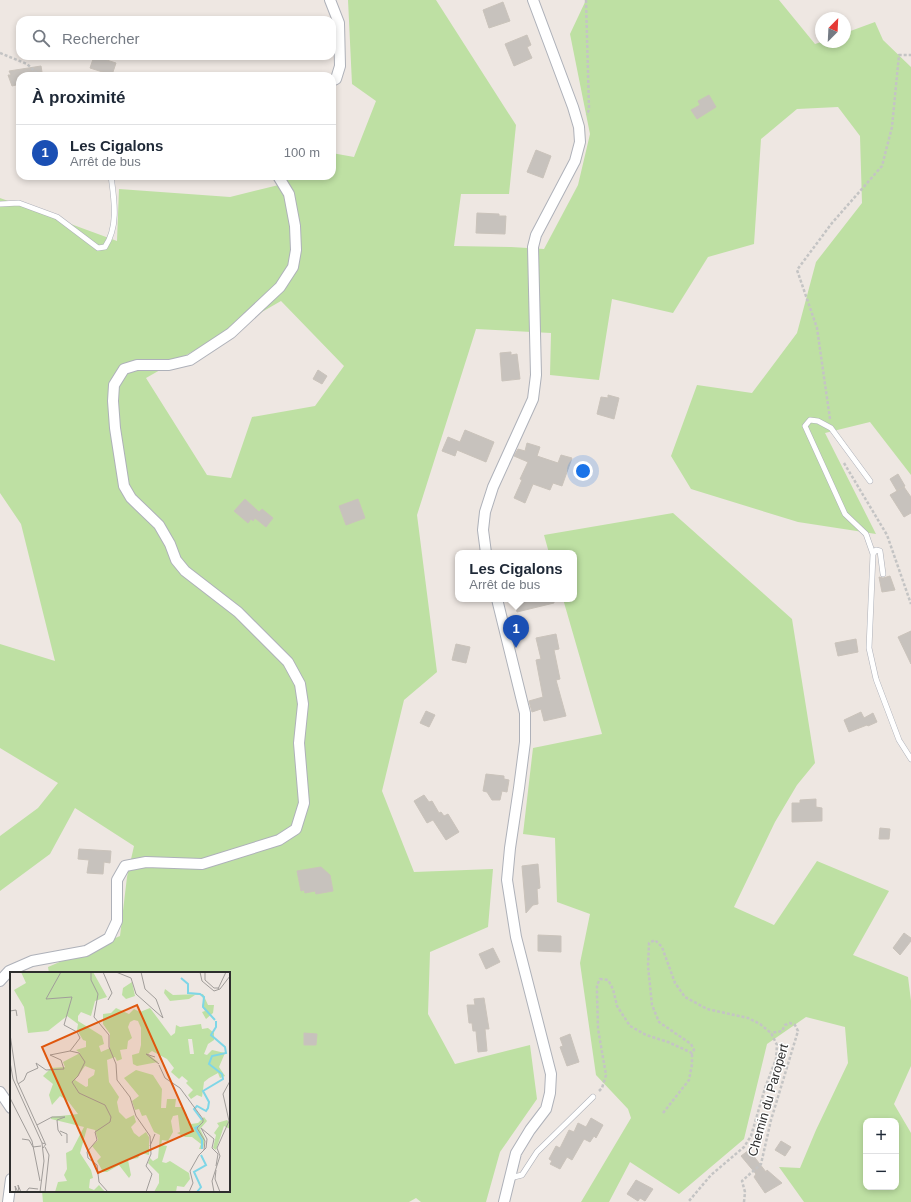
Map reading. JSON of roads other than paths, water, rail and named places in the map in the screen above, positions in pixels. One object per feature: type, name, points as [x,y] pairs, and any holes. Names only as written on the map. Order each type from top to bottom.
[{"type":"street","points":[[330,0],[339,23],[340,66],[336,78]]},
{"type":"street","points":[[486,550],[483,530],[485,512],[493,487],[533,399],[536,375],[533,247],[536,235],[575,161],[580,142],[579,127],[573,107],[533,0]]},
{"type":"street","points":[[0,981],[9,971],[32,961],[86,951],[110,938],[116,921],[117,880],[125,866],[146,862],[202,864],[279,840],[296,829],[304,803],[299,743],[303,704],[300,684],[288,662],[238,612],[184,571],[176,560],[170,544],[159,525],[131,498],[124,486],[115,428],[113,401],[114,385],[124,370],[137,365],[169,365],[190,360],[231,333],[280,287],[293,267],[296,250],[295,226],[289,194],[280,180]]},
{"type":"street","points":[[498,602],[525,713],[525,742],[507,880],[516,937],[551,1074],[550,1093],[546,1109],[530,1130],[516,1153],[504,1202]]},
{"type":"street","points":[[0,1092],[10,1107]]},
{"type":"street","points":[[8,1202],[10,1187]]},
{"type":"lane","points":[[0,204],[20,203],[57,217],[89,243],[98,248],[105,247],[110,240],[115,212],[112,180]]},
{"type":"lane","points":[[870,481],[831,428],[818,421],[810,420],[804,426],[845,514],[866,534],[873,554],[869,648],[876,680],[899,740],[911,759]]},
{"type":"lane","points":[[873,554],[876,550],[880,552],[883,574]]},
{"type":"lane","points":[[510,1178],[522,1175],[537,1152],[593,1097]]},
{"type":"place","name":"Les Cigalons","points":[[516,648]]}]
